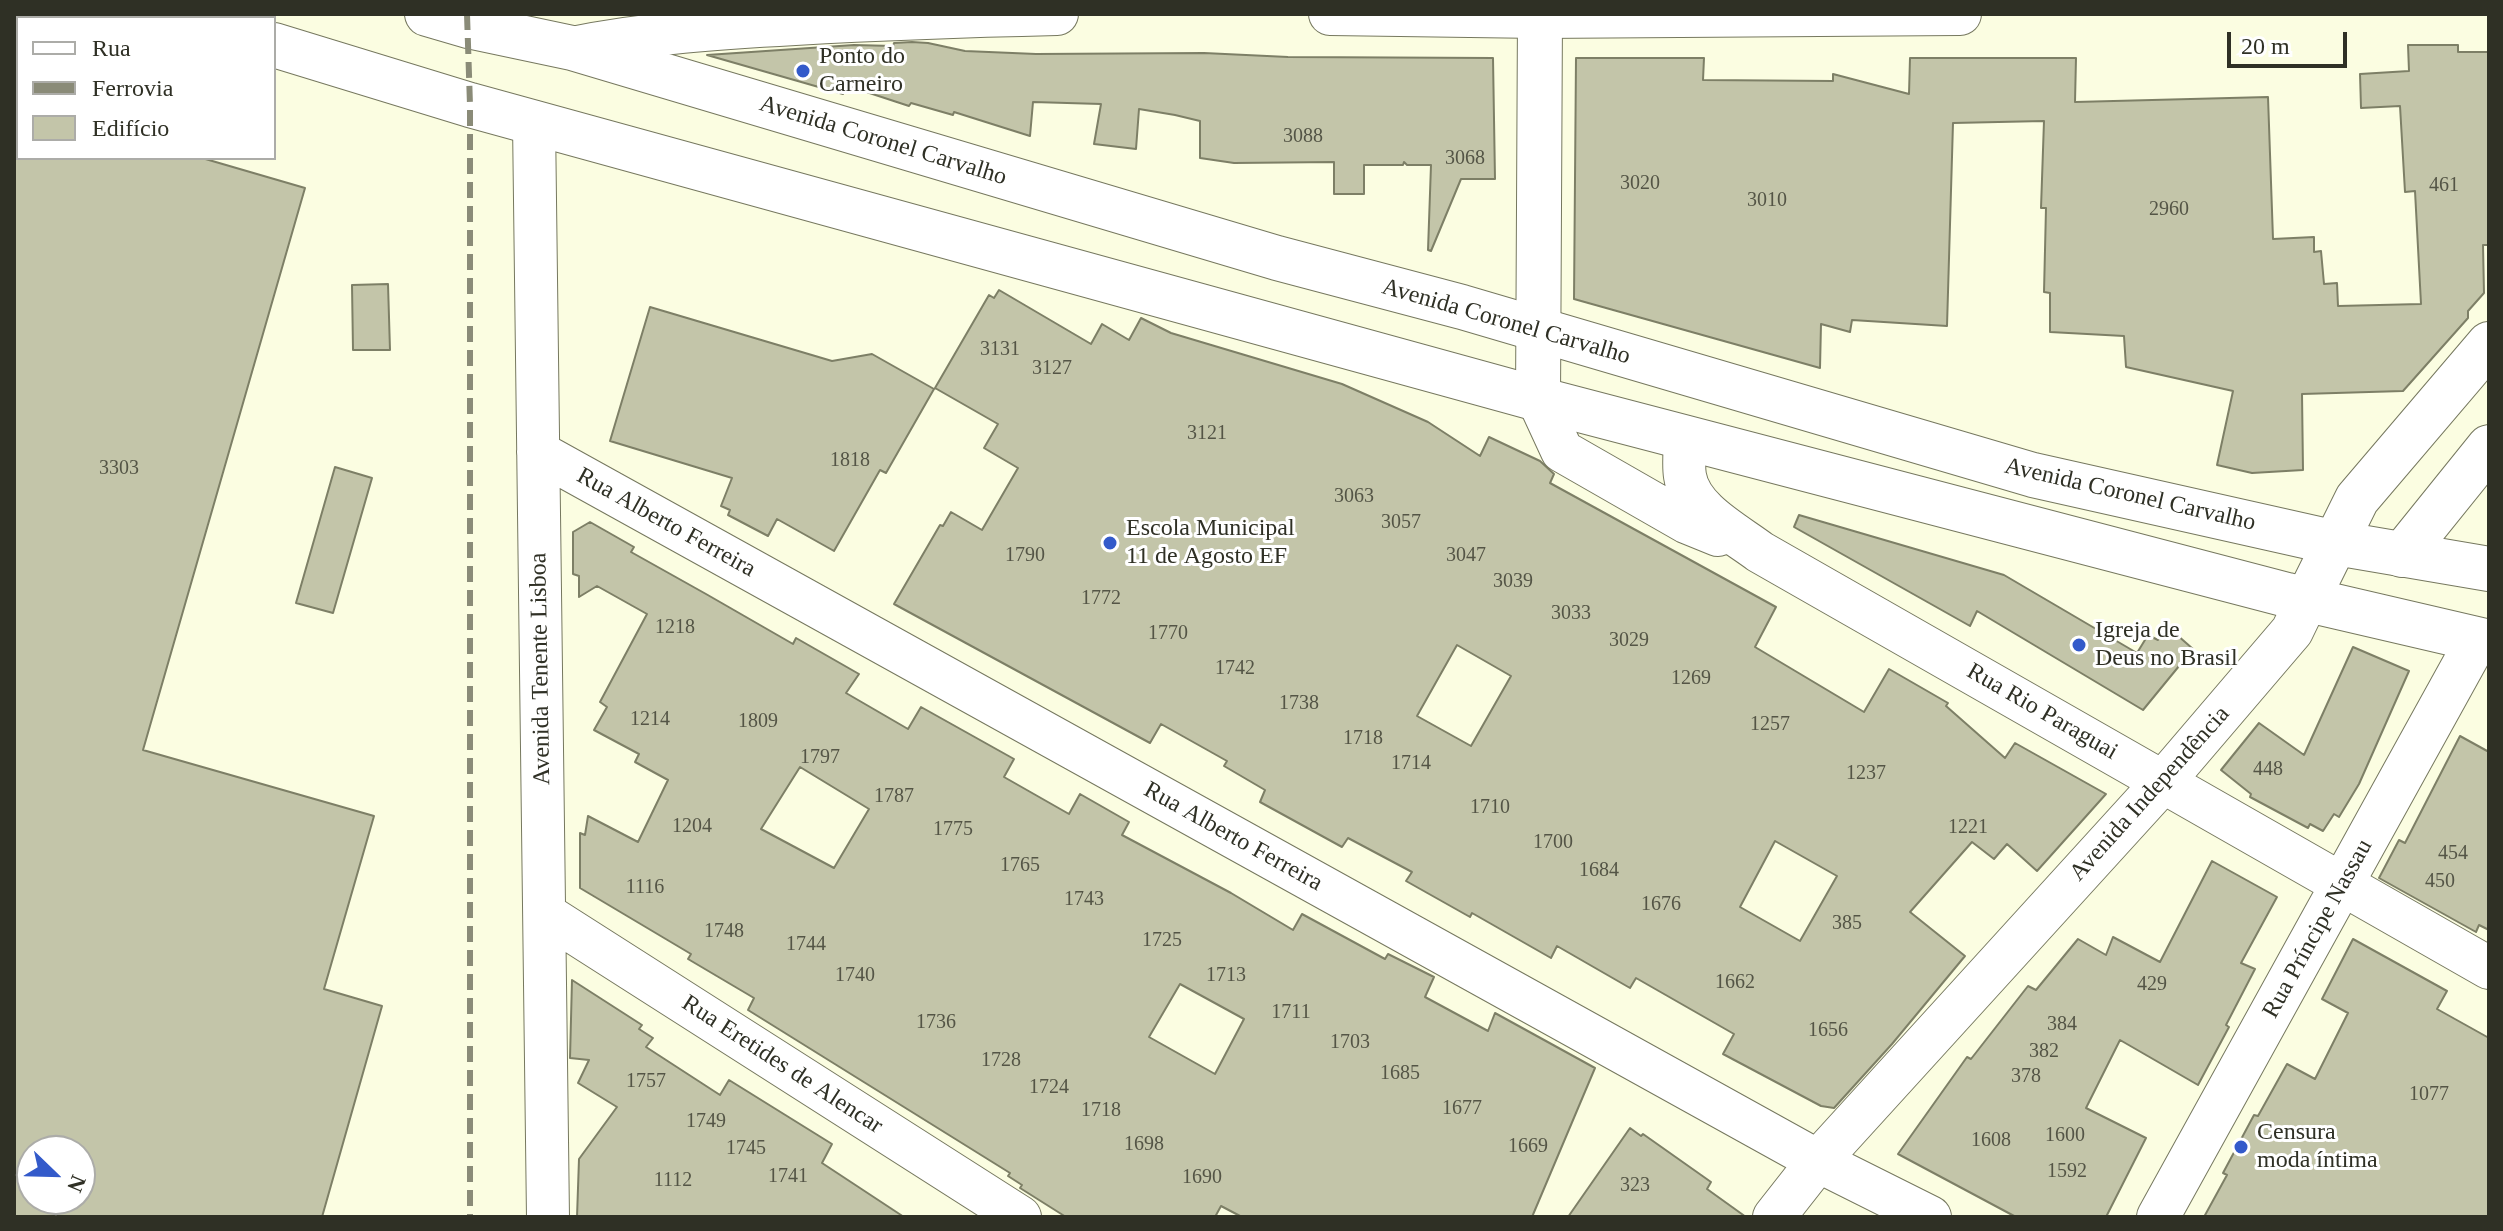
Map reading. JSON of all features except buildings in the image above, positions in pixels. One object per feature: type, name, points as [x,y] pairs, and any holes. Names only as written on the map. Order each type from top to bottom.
[{"type":"main road","name":"Avenida Coronel Carvalho","points":[[427,14],[468,26],[545,33],[1277,258],[1538,330],[2033,475],[2336,543],[2489,569]]},
{"type":"main road","points":[[1538,399],[1540,15]]},
{"type":"main road","points":[[276,46],[534,122],[1538,399],[2307,600],[2483,641]]},
{"type":"main road","name":"Avenida Independência","points":[[2307,600],[2357,499],[2489,344]]},
{"type":"main road","points":[[2402,555],[2489,447]]},
{"type":"street","points":[[545,33],[634,36],[714,28],[900,18],[1057,14]]},
{"type":"street","points":[[1330,14],[1960,14]]},
{"type":"street","name":"Avenida Tenente Lisboa","points":[[534,122],[548,1217]]},
{"type":"street","name":"Rua Rio Paraguai","points":[[1538,399],[1562,451],[1686,522],[1760,552]]},
{"type":"street","name":"Rua Rio Paraguai","points":[[1685,437],[1685,477],[1691,494],[1711,515],[1760,552],[2489,968]]},
{"type":"street","name":"Rua Alberto Ferreira","points":[[538,452],[1818,1161],[1930,1217]]},
{"type":"street","name":"Avenida Independência","points":[[1774,1217],[1818,1161],[2163,782],[2292,631],[2307,600]]},
{"type":"street","name":"Rua Príncipe Nassau","points":[[2158,1217],[2341,886],[2483,641]]},
{"type":"street","name":"Rua Eretides de Alencar","points":[[545,914],[1020,1217]]},
{"type":"railway","points":[[467,14],[470,105],[470,1217]]},
{"type":"place","name":"Ponto do Carneiro","points":[[803,71]]},
{"type":"place","name":"Escola Municipal 11 de Agosto EF","points":[[1110,543]]},
{"type":"place","name":"Igreja de Deus no Brasil","points":[[2079,645]]},
{"type":"place","name":"Censura moda íntima","points":[[2241,1147]]}]
